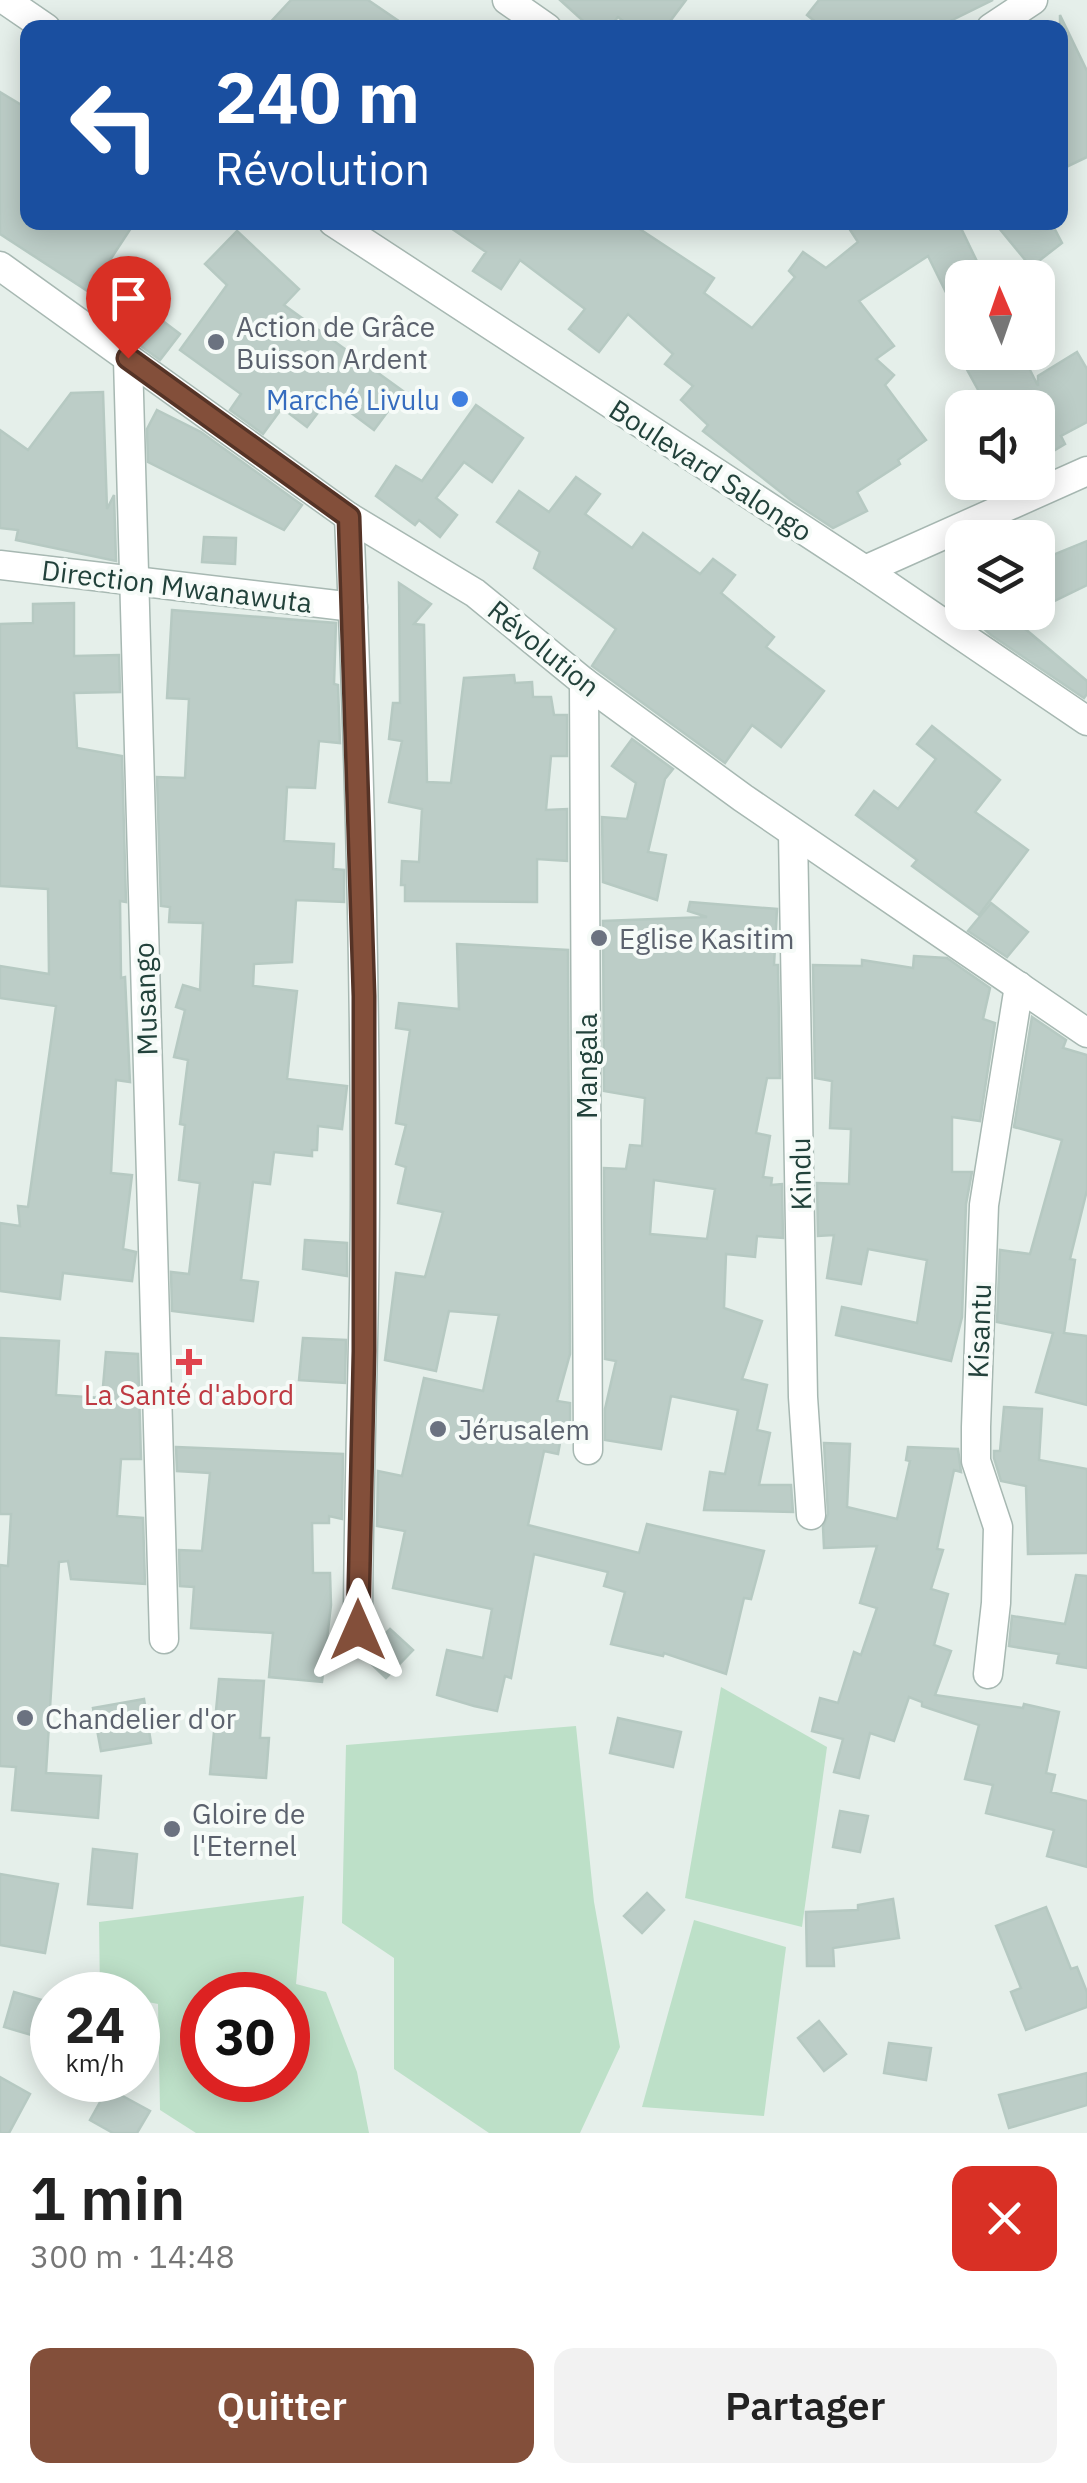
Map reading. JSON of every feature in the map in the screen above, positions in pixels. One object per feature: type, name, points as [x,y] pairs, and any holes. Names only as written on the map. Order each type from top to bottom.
[{"type":"street","points":[[5,0],[34,20]]},
{"type":"street","points":[[1003,20],[1033,0]]},
{"type":"street","points":[[511,1],[536,20]]},
{"type":"street","name":"Boulevard Salongo","points":[[345,230],[865,570],[1087,721]]},
{"type":"street","name":"Révolution","points":[[0,266],[349,517],[475,593],[584,682],[794,833],[1087,1032]]},
{"type":"street","name":"Musango","points":[[128,358],[164,1639]]},
{"type":"street","points":[[865,570],[1087,471]]},
{"type":"street","points":[[349,517],[364,996],[358,1630]]},
{"type":"street","name":"Direction Mwanawuta","points":[[0,565],[353,608]]},
{"type":"street","name":"Mangala","points":[[584,682],[588,1450]]},
{"type":"street","name":"Kindu","points":[[794,833],[803,1397],[811,1515]]},
{"type":"street","name":"Kisantu","points":[[988,1674],[996,1602],[998,1528],[976,1461],[984,1205],[1019,986]]},
{"type":"green space","points":[[721,1687],[827,1747],[802,1927],[685,1898]]},
{"type":"green space","points":[[576,1726],[594,1902],[620,2047],[580,2133],[489,2133],[394,2069],[394,1958],[342,1923],[346,1745]]},
{"type":"green space","points":[[304,1896],[297,1972],[180,1972],[180,2102],[310,2102],[310,1988],[326,1992],[357,2072],[369,2133],[196,2133],[160,2110],[160,1972],[100,1972],[99,1922]]},
{"type":"green space","points":[[694,1920],[786,1947],[764,2116],[642,2107]]},
{"type":"building","points":[[291,0],[368,0],[397,20],[272,20]]},
{"type":"building","points":[[560,0],[686,0],[671,20],[582,20]]},
{"type":"building","points":[[819,0],[993,0],[952,20],[813,20],[807,15]]},
{"type":"building","points":[[1068,32],[1087,71],[1087,157],[1068,166]]},
{"type":"building","points":[[0,92],[20,104],[20,230],[130,230],[89,292],[0,234]]},
{"type":"building","points":[[454,230],[641,230],[714,278],[704,293],[752,328],[795,277],[789,271],[803,252],[826,268],[858,242],[850,230],[962,230],[976,260],[945,260],[945,290],[928,256],[859,301],[894,346],[876,359],[894,375],[885,385],[926,440],[898,460],[900,464],[857,492],[867,511],[833,528],[703,431],[708,425],[681,400],[693,386],[665,364],[673,354],[628,314],[599,352],[569,329],[585,309],[520,260],[501,289],[473,271],[486,252]]},
{"type":"building","points":[[1001,230],[1055,230],[1062,243],[1040,260],[1025,260]]},
{"type":"building","points":[[237,231],[299,289],[284,305],[403,391],[374,430],[330,397],[307,427],[282,408],[263,434],[230,410],[241,394],[180,350],[227,285],[205,264]]},
{"type":"building","points":[[139,303],[180,334],[160,360],[119,330]]},
{"type":"building","points":[[1077,352],[1087,369],[1087,422],[1061,436],[1065,444],[1055,450],[1055,390],[978,390],[967,370],[1030,370],[1038,386],[1038,376],[1055,370],[1055,366]]},
{"type":"building","points":[[103,392],[107,509],[114,495],[116,561],[16,540],[18,530],[0,528],[0,430],[28,450],[71,393]]},
{"type":"building","points":[[476,405],[523,438],[492,482],[464,462],[436,498],[457,515],[440,537],[419,520],[415,525],[376,496],[396,466],[422,481]]},
{"type":"building","points":[[157,410],[201,432],[302,505],[284,530],[148,462],[147,429]]},
{"type":"building","points":[[576,477],[600,494],[585,514],[632,548],[643,533],[700,574],[713,559],[735,575],[721,593],[774,637],[766,647],[824,691],[781,747],[752,725],[725,763],[592,666],[616,629],[534,568],[540,552],[497,522],[519,491],[549,512]]},
{"type":"building","points":[[204,537],[236,538],[235,564],[202,562]]},
{"type":"building","points":[[1087,541],[1087,585],[1055,601],[1055,554]]},
{"type":"building","points":[[399,583],[431,604],[414,624],[424,625],[427,782],[451,783],[464,678],[514,675],[515,683],[532,682],[533,697],[551,697],[554,715],[567,715],[567,756],[551,756],[546,810],[567,809],[567,861],[537,859],[537,902],[405,901],[402,861],[419,862],[422,809],[389,802],[402,741],[389,739],[393,703],[400,703]]},
{"type":"building","points":[[74,603],[74,656],[119,655],[120,692],[74,693],[77,748],[122,756],[126,902],[120,901],[121,978],[125,977],[130,1082],[116,1080],[111,1173],[132,1175],[123,1249],[136,1252],[132,1281],[63,1273],[60,1299],[0,1291],[0,1223],[20,1226],[18,1206],[28,1207],[56,1006],[0,998],[0,966],[49,974],[48,889],[0,886],[0,624],[33,623],[33,604]]},
{"type":"building","points":[[172,610],[336,623],[334,684],[338,685],[340,743],[319,741],[315,788],[287,787],[284,841],[334,844],[333,869],[344,870],[344,902],[296,900],[292,962],[254,964],[253,986],[297,991],[287,1079],[347,1086],[342,1129],[318,1126],[317,1150],[312,1150],[312,1156],[274,1152],[270,1184],[253,1182],[241,1280],[258,1282],[253,1321],[172,1311],[171,1272],[189,1274],[200,1183],[179,1180],[185,1125],[180,1124],[188,1060],[174,1057],[185,1010],[176,1007],[183,985],[200,990],[203,923],[169,922],[170,907],[161,906],[157,777],[185,778],[189,699],[167,698]]},
{"type":"building","points":[[985,630],[1026,630],[1087,681],[1087,694],[1084,698]]},
{"type":"building","points":[[932,726],[1000,780],[975,812],[1028,850],[979,915],[912,866],[917,860],[856,815],[874,791],[898,809],[936,759],[917,744]]},
{"type":"building","points":[[632,739],[673,769],[665,779],[648,852],[666,855],[657,900],[603,882],[602,817],[627,819],[636,783],[612,766]]},
{"type":"building","points":[[690,902],[777,909],[774,965],[778,965],[780,1078],[767,1078],[756,1133],[770,1136],[763,1177],[772,1178],[771,1185],[782,1184],[783,1238],[757,1236],[755,1257],[726,1254],[724,1308],[762,1321],[742,1379],[767,1385],[757,1430],[770,1433],[759,1485],[791,1485],[793,1512],[704,1510],[710,1472],[725,1474],[738,1410],[671,1396],[661,1449],[605,1440],[605,1409],[616,1361],[605,1359],[604,1168],[626,1169],[630,1145],[642,1146],[645,1098],[604,1091],[603,921],[707,917],[688,911]],"holes":[[[654,1180],[715,1189],[707,1239],[650,1234]]]},
{"type":"building","points":[[991,903],[1028,932],[1007,957],[968,931]]},
{"type":"building","points":[[457,944],[568,950],[570,1354],[557,1401],[570,1403],[570,1434],[562,1432],[558,1454],[544,1451],[528,1525],[639,1553],[647,1524],[764,1551],[751,1599],[744,1598],[726,1674],[664,1653],[663,1656],[611,1644],[625,1592],[604,1586],[608,1572],[534,1554],[511,1678],[505,1676],[497,1711],[474,1706],[437,1695],[447,1650],[483,1658],[492,1609],[393,1588],[405,1531],[377,1526],[378,1471],[402,1476],[424,1378],[483,1391],[499,1315],[449,1311],[436,1371],[385,1360],[396,1273],[425,1277],[443,1212],[398,1203],[406,1167],[396,1164],[406,1125],[396,1123],[410,1030],[396,1028],[399,1003],[459,1009]]},
{"type":"building","points":[[914,956],[947,958],[990,988],[983,1019],[995,1023],[980,1121],[952,1117],[952,1172],[972,1172],[966,1204],[962,1317],[951,1361],[836,1335],[842,1307],[917,1323],[927,1260],[868,1249],[861,1284],[827,1278],[834,1235],[818,1236],[817,1183],[849,1184],[851,1129],[830,1128],[832,1081],[815,1078],[813,965],[862,966],[862,960],[913,968]]},
{"type":"building","points":[[1032,1017],[1066,1040],[1063,1048],[1087,1055],[1087,1190],[1070,1259],[1075,1260],[1064,1333],[1087,1336],[1087,1405],[1036,1392],[1053,1333],[997,1322],[1000,1250],[1030,1254],[1062,1140],[1014,1127]]},
{"type":"building","points":[[305,1240],[347,1243],[347,1276],[303,1269]]},
{"type":"building","points":[[0,1338],[59,1341],[56,1395],[102,1398],[106,1352],[138,1354],[141,1459],[121,1459],[117,1516],[143,1518],[145,1584],[71,1579],[68,1561],[59,1562],[46,1773],[101,1776],[98,1818],[12,1810],[16,1767],[0,1766],[0,1565],[8,1566],[11,1514],[0,1514]]},
{"type":"building","points":[[303,1338],[346,1340],[345,1383],[299,1380]]},
{"type":"building","points":[[1004,1407],[1042,1409],[1039,1460],[1087,1469],[1087,1553],[1028,1554],[1026,1486],[1001,1481],[994,1458],[994,1451],[1000,1451]]},
{"type":"building","points":[[824,1443],[850,1444],[847,1507],[897,1519],[910,1461],[906,1460],[908,1447],[958,1449],[961,1472],[954,1470],[937,1549],[943,1550],[931,1589],[948,1594],[934,1645],[951,1651],[935,1695],[1023,1708],[1024,1704],[1059,1712],[1046,1773],[1055,1775],[1051,1792],[1087,1801],[1087,1867],[1047,1856],[1054,1830],[986,1813],[993,1785],[965,1779],[979,1725],[922,1706],[922,1702],[909,1697],[894,1741],[870,1733],[859,1778],[834,1772],[843,1739],[812,1731],[820,1698],[838,1703],[854,1652],[861,1655],[877,1608],[860,1603],[877,1546],[824,1548],[823,1527],[828,1514]]},
{"type":"building","points":[[176,1447],[343,1454],[342,1519],[329,1516],[329,1523],[312,1523],[313,1573],[330,1573],[331,1605],[322,1682],[269,1677],[273,1633],[191,1628],[194,1587],[180,1586],[179,1550],[202,1551],[210,1473],[177,1471]]},
{"type":"building","points":[[1076,1575],[1087,1576],[1087,1668],[1057,1663],[1059,1654],[1009,1646],[1012,1616],[1065,1624]]},
{"type":"building","points":[[390,1629],[413,1650],[386,1678],[363,1656]]},
{"type":"building","points":[[219,1679],[264,1681],[260,1738],[269,1738],[266,1778],[210,1774]]},
{"type":"building","points":[[144,1699],[151,1743],[101,1751],[93,1708]]},
{"type":"building","points":[[618,1718],[681,1732],[673,1767],[610,1753]]},
{"type":"building","points":[[840,1811],[868,1816],[860,1852],[833,1847]]},
{"type":"building","points":[[93,1849],[137,1854],[132,1908],[88,1904]]},
{"type":"building","points":[[0,1874],[58,1884],[45,1953],[0,1945]]},
{"type":"building","points":[[647,1893],[664,1910],[642,1933],[624,1916]]},
{"type":"building","points":[[893,1899],[899,1938],[833,1948],[834,1966],[807,1966],[806,1912],[858,1910],[858,1905]]},
{"type":"building","points":[[1046,1907],[1071,1969],[1077,1967],[1087,1992],[1087,2007],[1026,2030],[1011,1992],[1021,1988],[996,1926]]},
{"type":"building","points":[[14,1992],[30,1997],[30,2035],[4,2027]]},
{"type":"building","points":[[819,2021],[846,2054],[824,2071],[798,2038]]},
{"type":"building","points":[[889,2043],[931,2048],[926,2080],[884,2073]]},
{"type":"building","points":[[1087,2073],[1087,2105],[1009,2128],[999,2095]]},
{"type":"building","points":[[0,2077],[30,2094],[9,2133],[0,2133]]},
{"type":"building","points":[[100,2102],[134,2102],[150,2111],[137,2133],[113,2133],[90,2120]]},
{"type":"place","name":"Action de Grâce Buisson Ardent","points":[[216,342]]},
{"type":"place","name":"Marché Livulu","points":[[460,399]]},
{"type":"place","name":"Eglise Kasitim","points":[[599,938]]},
{"type":"place","name":"La Santé d'abord","points":[[189,1362]]},
{"type":"place","name":"Jérusalem","points":[[438,1429]]},
{"type":"place","name":"Chandelier d'or","points":[[25,1718]]},
{"type":"place","name":"Gloire de l'Eternel","points":[[172,1829]]},
{"type":"route","points":[[128,358],[349,517],[364,996],[364,1351],[358,1487],[358,1630]]}]
